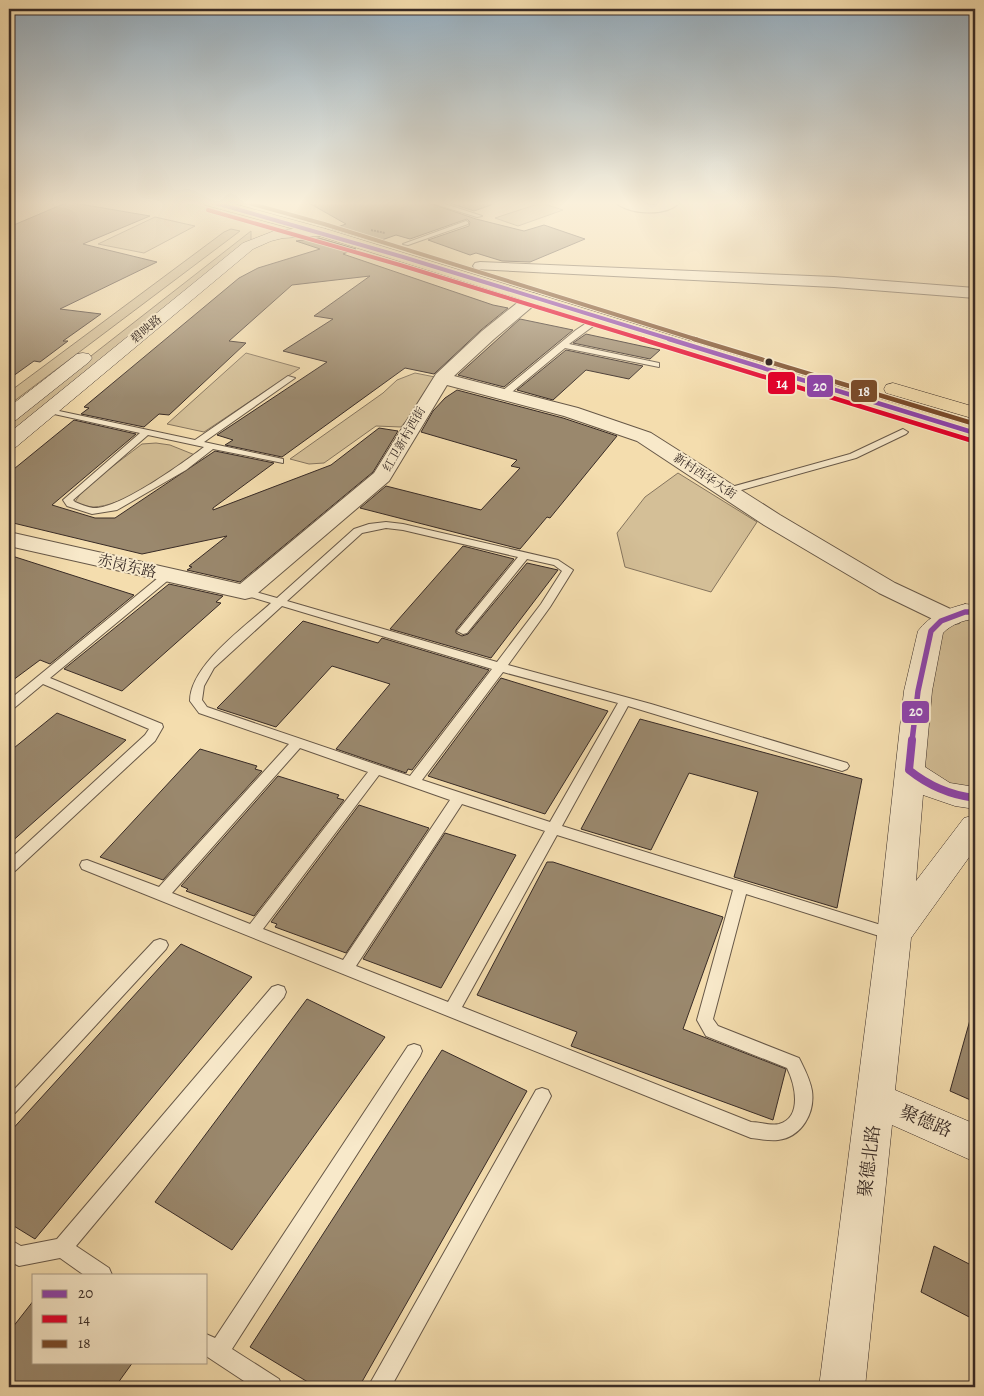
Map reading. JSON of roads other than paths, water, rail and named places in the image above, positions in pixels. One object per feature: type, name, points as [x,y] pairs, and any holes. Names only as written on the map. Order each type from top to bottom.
[{"type":"highway","points":[[434,267],[975,433]]},
{"type":"highway","points":[[484,267],[975,413]]},
{"type":"main road","name":"碧映路","points":[[139,315],[201,267]]},
{"type":"main road","name":"碧映路","points":[[9,443],[222,267]]},
{"type":"main road","points":[[9,416],[93,350]]},
{"type":"main road","name":"聚德北路","points":[[842,1387],[876,1100],[918,691],[931,631],[941,621],[966,612],[975,612]]},
{"type":"main road","points":[[909,770],[930,788],[948,794],[975,798]]},
{"type":"main road","points":[[894,935],[975,826]]},
{"type":"main road","name":"聚德路","points":[[876,1100],[975,1143]]},
{"type":"street","points":[[505,267],[834,282],[975,292]]},
{"type":"street","name":"红卫新村西街","points":[[245,592],[382,477],[442,378],[488,335],[533,298]]},
{"type":"street","name":"新村西华大街","points":[[442,378],[571,412],[644,437],[772,520],[887,588],[950,618]]},
{"type":"street","name":"赤岗东路","points":[[9,539],[245,592]]},
{"type":"lane","points":[[504,394],[579,332],[600,318]]},
{"type":"lane","points":[[563,345],[656,366]]},
{"type":"lane","points":[[196,443],[292,378]]},
{"type":"lane","points":[[48,410],[280,461]]},
{"type":"lane","points":[[146,432],[68,500],[71,504],[92,511],[112,508],[183,468],[211,446]]},
{"type":"lane","points":[[727,491],[853,456],[903,432]]},
{"type":"lane","points":[[413,782],[546,605],[568,570],[558,562],[390,524],[372,525],[358,531],[210,665],[200,678],[196,690],[196,701],[203,710],[376,770],[553,828],[894,935]]},
{"type":"lane","points":[[463,631],[525,555]]},
{"type":"lane","points":[[9,706],[168,576]]},
{"type":"lane","points":[[245,592],[500,667],[625,701],[842,766]]},
{"type":"lane","points":[[10,866],[150,738],[156,727],[43,680]]},
{"type":"lane","points":[[452,1010],[625,701]]},
{"type":"lane","points":[[161,894],[298,742]]},
{"type":"lane","points":[[252,931],[376,770]]},
{"type":"lane","points":[[346,968],[459,797]]},
{"type":"lane","points":[[87,865],[751,1130],[782,1131],[798,1120],[805,1099],[800,1074],[793,1062],[712,1031],[705,1020],[741,887]]},
{"type":"lane","points":[[9,1106],[160,945]]},
{"type":"lane","points":[[9,1249],[19,1256],[62,1248],[278,992]]},
{"type":"lane","points":[[271,1387],[212,1348],[414,1050]]},
{"type":"lane","points":[[379,1387],[542,1096]]},
{"type":"lane","points":[[62,1248],[101,1274]]}]
